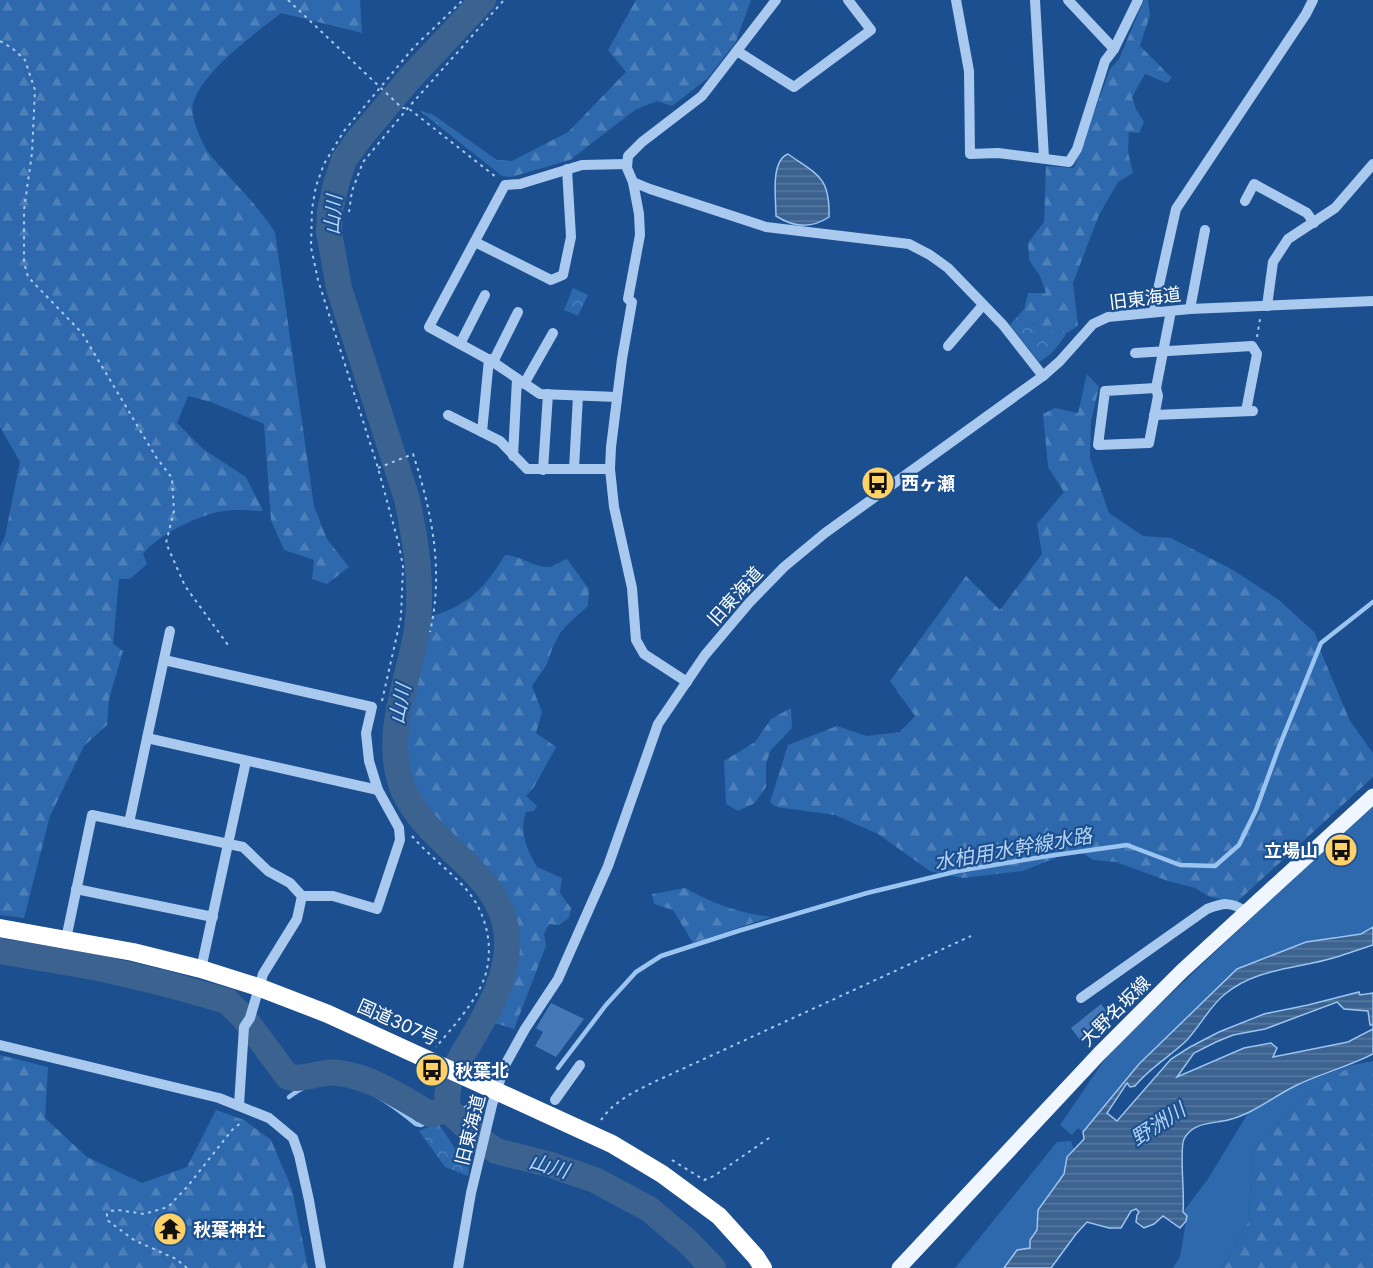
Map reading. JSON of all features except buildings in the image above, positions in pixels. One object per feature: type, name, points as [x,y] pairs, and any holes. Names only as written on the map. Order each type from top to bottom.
[{"type":"highway","name":"国道307号","points":[[0,928],[133,952],[201,969],[258,987],[328,1014],[612,1144],[662,1174],[719,1216],[763,1268]]},
{"type":"main road","name":"大野名坂線","points":[[899,1268],[1099,1054],[1182,970],[1373,796]]},
{"type":"street","points":[[687,682],[644,654],[636,640],[632,588],[614,507],[610,469],[617,397],[632,302],[628,299],[640,235],[633,182],[627,168],[628,156],[642,142],[702,96],[776,0]]},
{"type":"street","points":[[737,51],[794,87],[872,30],[848,0]]},
{"type":"street","points":[[956,0],[969,71],[970,154],[998,153],[1069,162],[1077,149],[1105,61],[1114,49],[1138,0]]},
{"type":"street","points":[[1035,0],[1044,158]]},
{"type":"street","points":[[1068,0],[1114,49]]},
{"type":"street","points":[[1153,312],[1176,209],[1306,14],[1312,0]]},
{"type":"street","points":[[617,397],[534,392],[491,361],[429,327],[506,185],[520,184],[582,165],[627,164]]},
{"type":"street","points":[[1264,306],[1274,262],[1281,248],[1288,239],[1335,208],[1369,178],[1373,164]]},
{"type":"street","points":[[475,242],[551,280],[563,275],[571,237],[567,169]]},
{"type":"street","points":[[633,182],[766,227],[909,244],[948,268],[1003,325],[1042,376]]},
{"type":"street","points":[[1245,201],[1254,184],[1307,213],[1314,223]]},
{"type":"street","points":[[1190,309],[1205,230]]},
{"type":"street","points":[[460,344],[485,295]]},
{"type":"street","name":"旧東海道","points":[[458,1268],[477,1168],[505,1065],[525,1029],[558,979],[608,866],[658,724],[705,655],[734,620],[784,567],[825,533],[1042,376],[1060,361],[1093,324],[1108,316],[1190,309],[1373,301]]},
{"type":"street","points":[[948,346],[983,305]]},
{"type":"street","points":[[1156,388],[1105,391],[1098,445],[1149,443],[1158,396],[1156,388],[1171,311]]},
{"type":"street","points":[[482,432],[491,361],[518,312]]},
{"type":"street","points":[[513,456],[520,381],[553,333]]},
{"type":"street","points":[[1135,353],[1252,347],[1257,354],[1250,411],[1154,415]]},
{"type":"street","points":[[543,471],[548,394]]},
{"type":"street","points":[[574,469],[578,396]]},
{"type":"street","points":[[448,415],[500,441],[526,469],[543,471],[610,469]]},
{"type":"street","points":[[129,823],[170,631]]},
{"type":"street","points":[[66,939],[92,815],[243,847],[258,863],[290,883],[302,896],[333,896],[376,909],[400,840],[399,828],[378,790],[369,761],[366,733],[372,706],[164,660]]},
{"type":"street","points":[[147,738],[378,790]]},
{"type":"street","points":[[201,969],[246,761]]},
{"type":"street","points":[[76,889],[213,917]]},
{"type":"street","points":[[238,1105],[247,1022],[263,974],[294,926],[302,896]]},
{"type":"street","points":[[1081,998],[1208,909],[1225,903],[1236,905],[1246,912]]},
{"type":"street","points":[[0,1045],[219,1098],[269,1118],[293,1138],[304,1175],[321,1268]]},
{"type":"street","points":[[555,1100],[580,1065]]},
{"type":"path","points":[[288,0],[402,108],[408,108],[506,185]]},
{"type":"path","points":[[381,707],[400,626],[403,577],[395,525],[318,280],[311,247],[311,227],[316,186],[324,164],[344,130],[414,47],[463,0]]},
{"type":"path","points":[[350,212],[352,191],[363,162],[504,0]]},
{"type":"path","points":[[0,40],[25,60],[35,90],[32,153],[24,210],[24,253],[28,277],[82,333],[156,457],[172,478],[174,511],[166,543],[186,586],[228,645]]},
{"type":"path","points":[[1252,347],[1256,343],[1264,306]]},
{"type":"path","points":[[378,468],[413,454],[429,508],[434,538],[437,578],[430,632]]},
{"type":"path","points":[[408,831],[467,890],[484,921],[488,937],[489,958],[484,980],[432,1061]]},
{"type":"path","points":[[601,1120],[622,1099],[654,1082],[971,936]]},
{"type":"path","points":[[187,1268],[176,1259],[134,1240],[107,1220],[107,1214],[111,1210],[118,1210],[149,1214],[168,1207],[187,1187],[232,1130],[254,1112]]},
{"type":"path","points":[[666,1157],[704,1180],[714,1176],[772,1136]]},
{"type":"green space","points":[[0,0],[360,0],[362,33],[281,13],[218,66],[198,91],[192,109],[197,130],[210,155],[275,232],[314,506],[327,539],[349,567],[327,584],[312,579],[314,560],[284,550],[271,520],[264,424],[211,402],[188,396],[177,423],[203,449],[246,477],[263,511],[234,510],[193,520],[150,547],[143,554],[147,564],[130,579],[119,579],[113,644],[123,651],[109,699],[107,725],[84,746],[50,816],[24,918],[0,915],[0,547],[5,536],[20,462],[0,427]]},
{"type":"green space","points":[[636,0],[751,0],[736,42],[707,79],[672,106],[657,101],[635,110],[570,160],[511,177],[502,176],[420,111],[432,114],[497,160],[512,161],[568,132],[626,72],[608,50]]},
{"type":"green space","points":[[1144,0],[1148,0],[1150,15],[1140,46],[1172,78],[1167,83],[1145,74],[1132,97],[1144,122],[1139,133],[1129,132],[1128,152],[1133,173],[1118,182],[1099,215],[1073,283],[1078,326],[1065,334],[1041,330],[1027,318],[1024,309],[1028,293],[1046,293],[1040,276],[1029,260],[1028,243],[1044,222],[1046,166],[1074,168],[1110,69],[1119,59]]},
{"type":"green space","points":[[573,288],[588,295],[578,316],[564,310]]},
{"type":"green space","points":[[1024,309],[1036,326],[1066,335],[1051,354],[1039,362],[1010,325]]},
{"type":"green space","points":[[1087,374],[1099,387],[1091,421],[1090,458],[1109,513],[1143,536],[1171,538],[1233,570],[1279,600],[1315,633],[1350,721],[1373,753],[1373,777],[1237,902],[1210,897],[1195,888],[1116,862],[1093,860],[1077,849],[1023,871],[963,878],[930,871],[878,834],[835,815],[776,807],[770,802],[788,745],[837,726],[867,736],[900,732],[915,716],[890,681],[966,576],[1000,610],[1042,554],[1037,524],[1064,492],[1048,467],[1043,414],[1055,408],[1078,413]]},
{"type":"green space","points":[[505,555],[548,567],[567,559],[589,589],[588,606],[560,633],[547,664],[532,686],[542,712],[536,733],[556,747],[534,787],[526,796],[537,806],[534,811],[526,812],[524,834],[527,847],[537,867],[562,878],[560,893],[571,908],[569,918],[559,925],[549,924],[544,934],[546,946],[514,1029],[491,1022],[509,985],[515,958],[513,929],[504,902],[498,889],[481,866],[435,827],[421,810],[405,780],[398,747],[400,720],[417,667],[427,618],[453,608],[473,596],[489,579]]},
{"type":"green space","points":[[791,708],[792,728],[771,750],[766,763],[766,787],[755,803],[738,811],[726,804],[724,761],[755,742],[771,719]]},
{"type":"green space","points":[[1373,802],[1373,927],[1361,934],[1338,936],[1237,969],[1139,1064],[1083,1132],[1078,1128],[1072,1135],[1060,1125],[1109,1053]]},
{"type":"green space","points":[[685,888],[726,907],[771,917],[693,943],[673,910],[654,904],[652,894]]},
{"type":"green space","points":[[0,1055],[48,1067],[45,1118],[87,1157],[142,1183],[187,1167],[216,1110],[244,1120],[271,1140],[292,1189],[308,1268],[0,1268]]},
{"type":"green space","points":[[1373,1061],[1373,1268],[1222,1268],[1249,1221],[1252,1151],[1291,1107],[1352,1065]]},
{"type":"green space","points":[[1352,1065],[1291,1107],[1252,1151],[1249,1221],[1222,1268],[1173,1268],[1180,1257],[1187,1216],[1183,1212],[1208,1179],[1248,1113],[1299,1084]]},
{"type":"green space","points":[[438,1123],[459,1154],[470,1161],[468,1176],[445,1167],[419,1131]]},
{"type":"green space","points":[[1071,1141],[1074,1150],[1067,1157],[1064,1174],[1038,1210],[1038,1231],[1030,1240],[1030,1248],[1017,1250],[1004,1268],[955,1268],[1057,1142]]},
{"type":"water","points":[[788,154],[820,178],[827,193],[829,217],[816,223],[802,225],[776,216],[776,172],[782,158]]},
{"type":"water","name":"野洲川","points":[[1373,927],[1373,945],[1319,962],[1263,974],[1237,985],[1214,1005],[1181,1046],[1147,1073],[1135,1086],[1130,1087],[1127,1083],[1107,1113],[1117,1121],[1171,1059],[1219,1032],[1264,1014],[1359,992],[1360,995],[1373,993],[1373,1025],[1370,1025],[1368,1011],[1344,1009],[1337,1002],[1265,1029],[1233,1035],[1216,1042],[1194,1053],[1177,1077],[1244,1048],[1271,1043],[1277,1048],[1273,1057],[1348,1042],[1373,1029],[1373,1054],[1297,1085],[1246,1114],[1192,1129],[1184,1139],[1182,1152],[1183,1212],[1187,1216],[1180,1228],[1163,1216],[1154,1224],[1144,1228],[1136,1222],[1139,1212],[1136,1209],[1131,1211],[1121,1228],[1109,1228],[1087,1222],[1051,1268],[1004,1268],[1017,1250],[1030,1248],[1030,1240],[1037,1230],[1038,1210],[1064,1174],[1067,1157],[1084,1139],[1083,1132],[1139,1064],[1237,969],[1306,942],[1361,934]]},
{"type":"waterway","name":"山川","points":[[483,0],[410,78],[344,160],[330,211],[329,232],[339,288],[407,499],[416,548],[419,613],[400,705],[395,743],[400,781],[410,803],[425,823],[492,893],[502,914],[507,938],[505,964],[498,989],[450,1080],[448,1110],[478,1138],[496,1151],[548,1164],[595,1180],[649,1209],[688,1242],[713,1268]]},
{"type":"waterway","name":"水柏用水幹線水路","points":[[558,1068],[606,1005],[636,972],[661,956],[738,931],[867,893],[958,871],[1127,845],[1180,865],[1215,866],[1239,845],[1256,810],[1321,643],[1373,602]]},
{"type":"waterway","points":[[0,951],[99,968],[227,1001],[244,1018],[288,1077],[301,1078],[332,1072],[351,1075],[386,1089],[430,1114],[448,1110]]},
{"type":"waterway","name":"水柏用水幹線水路","points":[[289,1097],[306,1087],[323,1082],[339,1082],[371,1093],[416,1124],[421,1125],[478,1103]]},
{"type":"place","name":"西ヶ瀬","points":[[878,483]]},
{"type":"place","name":"立場山","points":[[1341,850]]},
{"type":"place","name":"秋葉北","points":[[432,1070]]},
{"type":"place","name":"秋葉神社","points":[[170,1229]]}]
